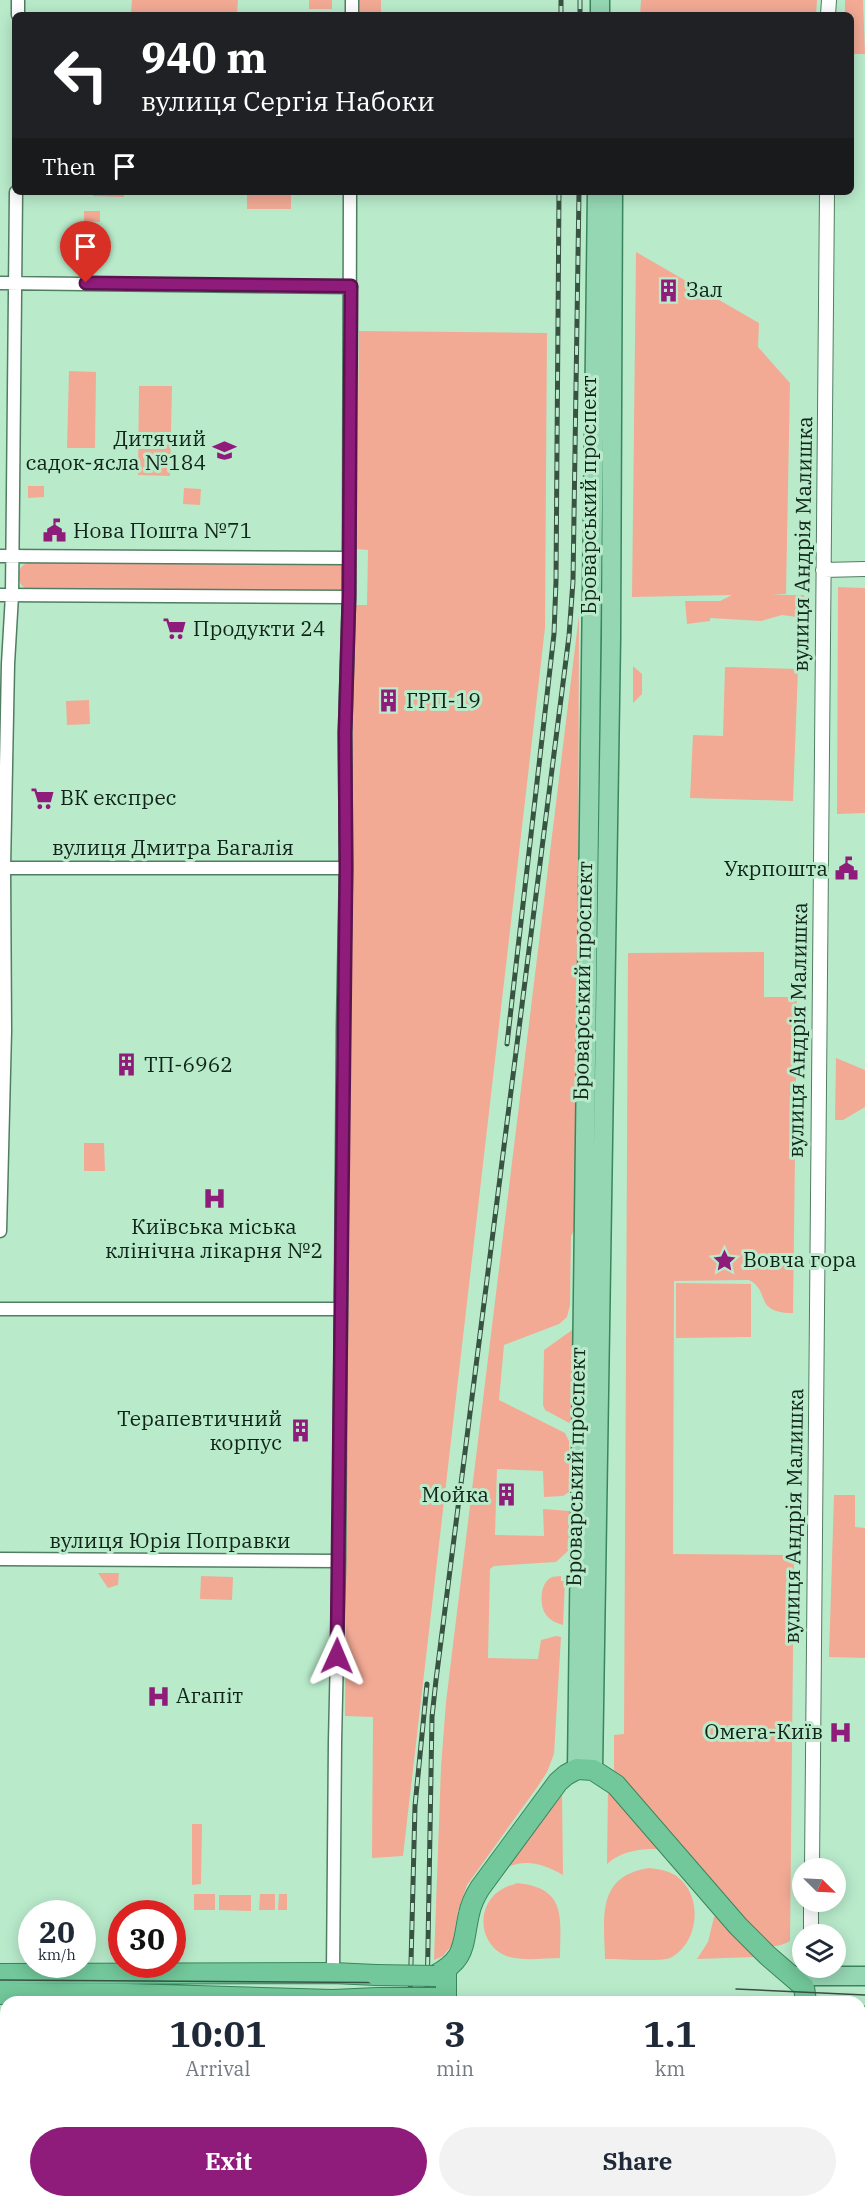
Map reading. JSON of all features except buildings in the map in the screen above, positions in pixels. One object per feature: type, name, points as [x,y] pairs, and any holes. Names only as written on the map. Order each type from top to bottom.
[{"type":"highway","points":[[0,1974],[333,1973],[376,1975],[441,1973],[459,1958],[465,1945],[469,1914],[480,1888],[558,1782],[585,1770],[616,1785],[738,1926],[767,1955],[792,1967]]},
{"type":"highway","points":[[440,1996],[441,1973]]},
{"type":"highway","points":[[805,1978],[805,1996]]},
{"type":"highway","points":[[0,1994],[186,1996]]},
{"type":"main road","name":"Броварський проспект","points":[[585,1770],[597,195]]},
{"type":"main road","name":"Броварський проспект","points":[[585,1770],[611,638],[613,195]]},
{"type":"main road","points":[[846,1975],[865,1976]]},
{"type":"street","points":[[0,1231],[4,1030],[2,868],[8,664],[6,556],[16,195]]},
{"type":"street","points":[[333,1973],[346,868],[345,713],[349,597],[350,195]]},
{"type":"street","name":"вулиця Андрія Малишка","points":[[812,1858],[827,195]]},
{"type":"street","points":[[0,283],[351,286]]},
{"type":"street","points":[[6,556],[348,558]]},
{"type":"street","points":[[823,570],[865,569]]},
{"type":"street","points":[[6,595],[349,597]]},
{"type":"street","name":"вулиця Дмитра Багалія","points":[[2,868],[346,868]]},
{"type":"street","points":[[0,1309],[341,1309]]},
{"type":"street","name":"вулиця Юрія Поправки","points":[[0,1559],[339,1561]]},
{"type":"shaded area","points":[[132,0],[238,0],[237,12],[131,12]]},
{"type":"shaded area","points":[[309,0],[332,0],[332,9],[309,9]]},
{"type":"shaded area","points":[[358,0],[381,0],[381,12],[358,12]]},
{"type":"shaded area","points":[[641,0],[817,0],[816,12],[640,12]]},
{"type":"shaded area","points":[[845,0],[863,0],[865,54],[854,54],[854,12],[845,12]]},
{"type":"shaded area","points":[[124,195],[124,197],[93,196]]},
{"type":"shaded area","points":[[247,195],[291,195],[291,209],[247,209]]},
{"type":"shaded area","points":[[84,211],[100,211],[100,222],[84,221]]},
{"type":"shaded area","points":[[636,252],[759,323],[758,347],[790,383],[786,594],[772,595],[804,595],[804,618],[782,615],[761,621],[710,618],[710,621],[687,624],[685,601],[720,601],[732,595],[632,597]]},
{"type":"shaded area","points":[[359,331],[547,333],[545,628],[403,1856],[372,1858],[373,1717],[345,1716],[354,605],[367,605],[368,550],[356,549]]},
{"type":"shaded area","points":[[69,371],[96,372],[95,448],[67,448]]},
{"type":"shaded area","points":[[139,386],[172,386],[170,476],[138,475]]},
{"type":"shaded area","points":[[28,486],[44,486],[44,497],[28,498]]},
{"type":"shaded area","points":[[184,488],[201,489],[200,505],[183,504]]},
{"type":"shaded area","points":[[28,562],[337,562],[343,566],[344,577],[343,589],[340,592],[28,590],[21,584],[18,576],[21,568]]},
{"type":"shaded area","points":[[838,587],[865,588],[865,813],[837,814]]},
{"type":"shaded area","points":[[579,615],[577,1225],[571,1236],[570,1305],[567,1317],[559,1324],[504,1345],[499,1400],[565,1433],[569,1441],[569,1492],[563,1496],[544,1497],[543,1471],[497,1469],[495,1535],[544,1536],[543,1509],[570,1511],[568,1551],[556,1562],[494,1566],[490,1569],[488,1658],[538,1659],[541,1640],[561,1637],[554,1754],[538,1786],[467,1885],[458,1911],[452,1945],[443,1956],[434,1960],[441,1767],[446,1702]]},
{"type":"shaded area","points":[[633,666],[642,674],[642,694],[633,703]]},
{"type":"shaded area","points":[[725,667],[798,669],[793,801],[690,798],[693,735],[723,736]]},
{"type":"shaded area","points":[[89,700],[90,724],[67,725],[66,701]]},
{"type":"shaded area","points":[[764,952],[764,997],[797,997],[793,1313],[772,1309],[764,1301],[760,1290],[749,1280],[674,1281],[673,1554],[794,1555],[790,1941],[776,1946],[761,1942],[619,1779],[614,1770],[614,1735],[624,1734],[628,953]]},
{"type":"shaded area","points":[[836,1058],[865,1070],[865,1107],[843,1120],[835,1120]]},
{"type":"shaded area","points":[[84,1143],[104,1143],[105,1171],[84,1171]]},
{"type":"shaded area","points":[[676,1283],[751,1284],[751,1337],[676,1338]]},
{"type":"shaded area","points":[[575,1328],[575,1426],[545,1410],[543,1405],[544,1350]]},
{"type":"shaded area","points":[[834,1495],[855,1495],[855,1527],[865,1528],[865,1658],[829,1657]]},
{"type":"shaded area","points":[[98,1573],[119,1573],[118,1585],[108,1588]]},
{"type":"shaded area","points":[[201,1576],[233,1577],[232,1600],[200,1599]]},
{"type":"shaded area","points":[[561,1576],[561,1581],[565,1581],[563,1625],[552,1621],[547,1616],[542,1601],[543,1590],[548,1580]]},
{"type":"shaded area","points":[[608,1789],[660,1844],[658,1849],[631,1852],[618,1856],[607,1864]]},
{"type":"shaded area","points":[[562,1790],[563,1875],[537,1864],[524,1863],[510,1866],[507,1862]]},
{"type":"shaded area","points":[[192,1824],[202,1824],[201,1884],[192,1885]]},
{"type":"shaded area","points":[[649,1868],[672,1874],[687,1887],[692,1897],[694,1920],[687,1942],[670,1958],[605,1959],[605,1914],[612,1889],[632,1872]]},
{"type":"shaded area","points":[[517,1883],[545,1891],[553,1899],[560,1918],[560,1958],[510,1957],[495,1949],[489,1941],[483,1922],[488,1903],[495,1894]]},
{"type":"shaded area","points":[[194,1894],[215,1894],[215,1910],[194,1910]]},
{"type":"shaded area","points":[[260,1894],[275,1894],[275,1910],[259,1910]]},
{"type":"shaded area","points":[[279,1894],[287,1894],[287,1910],[278,1910]]},
{"type":"shaded area","points":[[219,1895],[251,1895],[251,1911],[219,1910]]},
{"type":"shaded area","points":[[719,1915],[756,1957],[697,1959],[708,1942],[714,1917]]},
{"type":"tram line","points":[[0,1980],[436,1983]]},
{"type":"tram line","points":[[736,1989],[865,1995]]},
{"type":"railway","points":[[561,0],[561,12]]},
{"type":"railway","points":[[580,0],[580,12]]},
{"type":"railway","points":[[507,1044],[554,634],[559,195]]},
{"type":"railway","points":[[427,1996],[432,1717],[569,636],[573,581],[579,195]]},
{"type":"railway","points":[[410,1996],[415,1806],[427,1684]]},
{"type":"place","name":"Зал","points":[[668,290]]},
{"type":"place","name":"Дитячий садок-ясла №184","points":[[224,451]]},
{"type":"place","name":"Нова Пошта №71","points":[[55,531]]},
{"type":"place","name":"Продукти 24","points":[[175,629]]},
{"type":"place","name":"ГРП-19","points":[[388,701]]},
{"type":"place","name":"ВК експрес","points":[[42,798]]},
{"type":"place","name":"Укрпошта","points":[[846,869]]},
{"type":"place","name":"ТП-6962","points":[[126,1065]]},
{"type":"place","name":"Київська міська клінічна лікарня №2","points":[[214,1199]]},
{"type":"place","name":"Вовча гора","points":[[725,1260]]},
{"type":"place","name":"Терапевтичний корпус","points":[[300,1431]]},
{"type":"place","name":"Мойка","points":[[507,1495]]},
{"type":"place","name":"Агапіт","points":[[158,1696]]},
{"type":"place","name":"Омега-Київ","points":[[841,1732]]},
{"type":"route","points":[[86,283],[351,286],[337,1656]]}]
